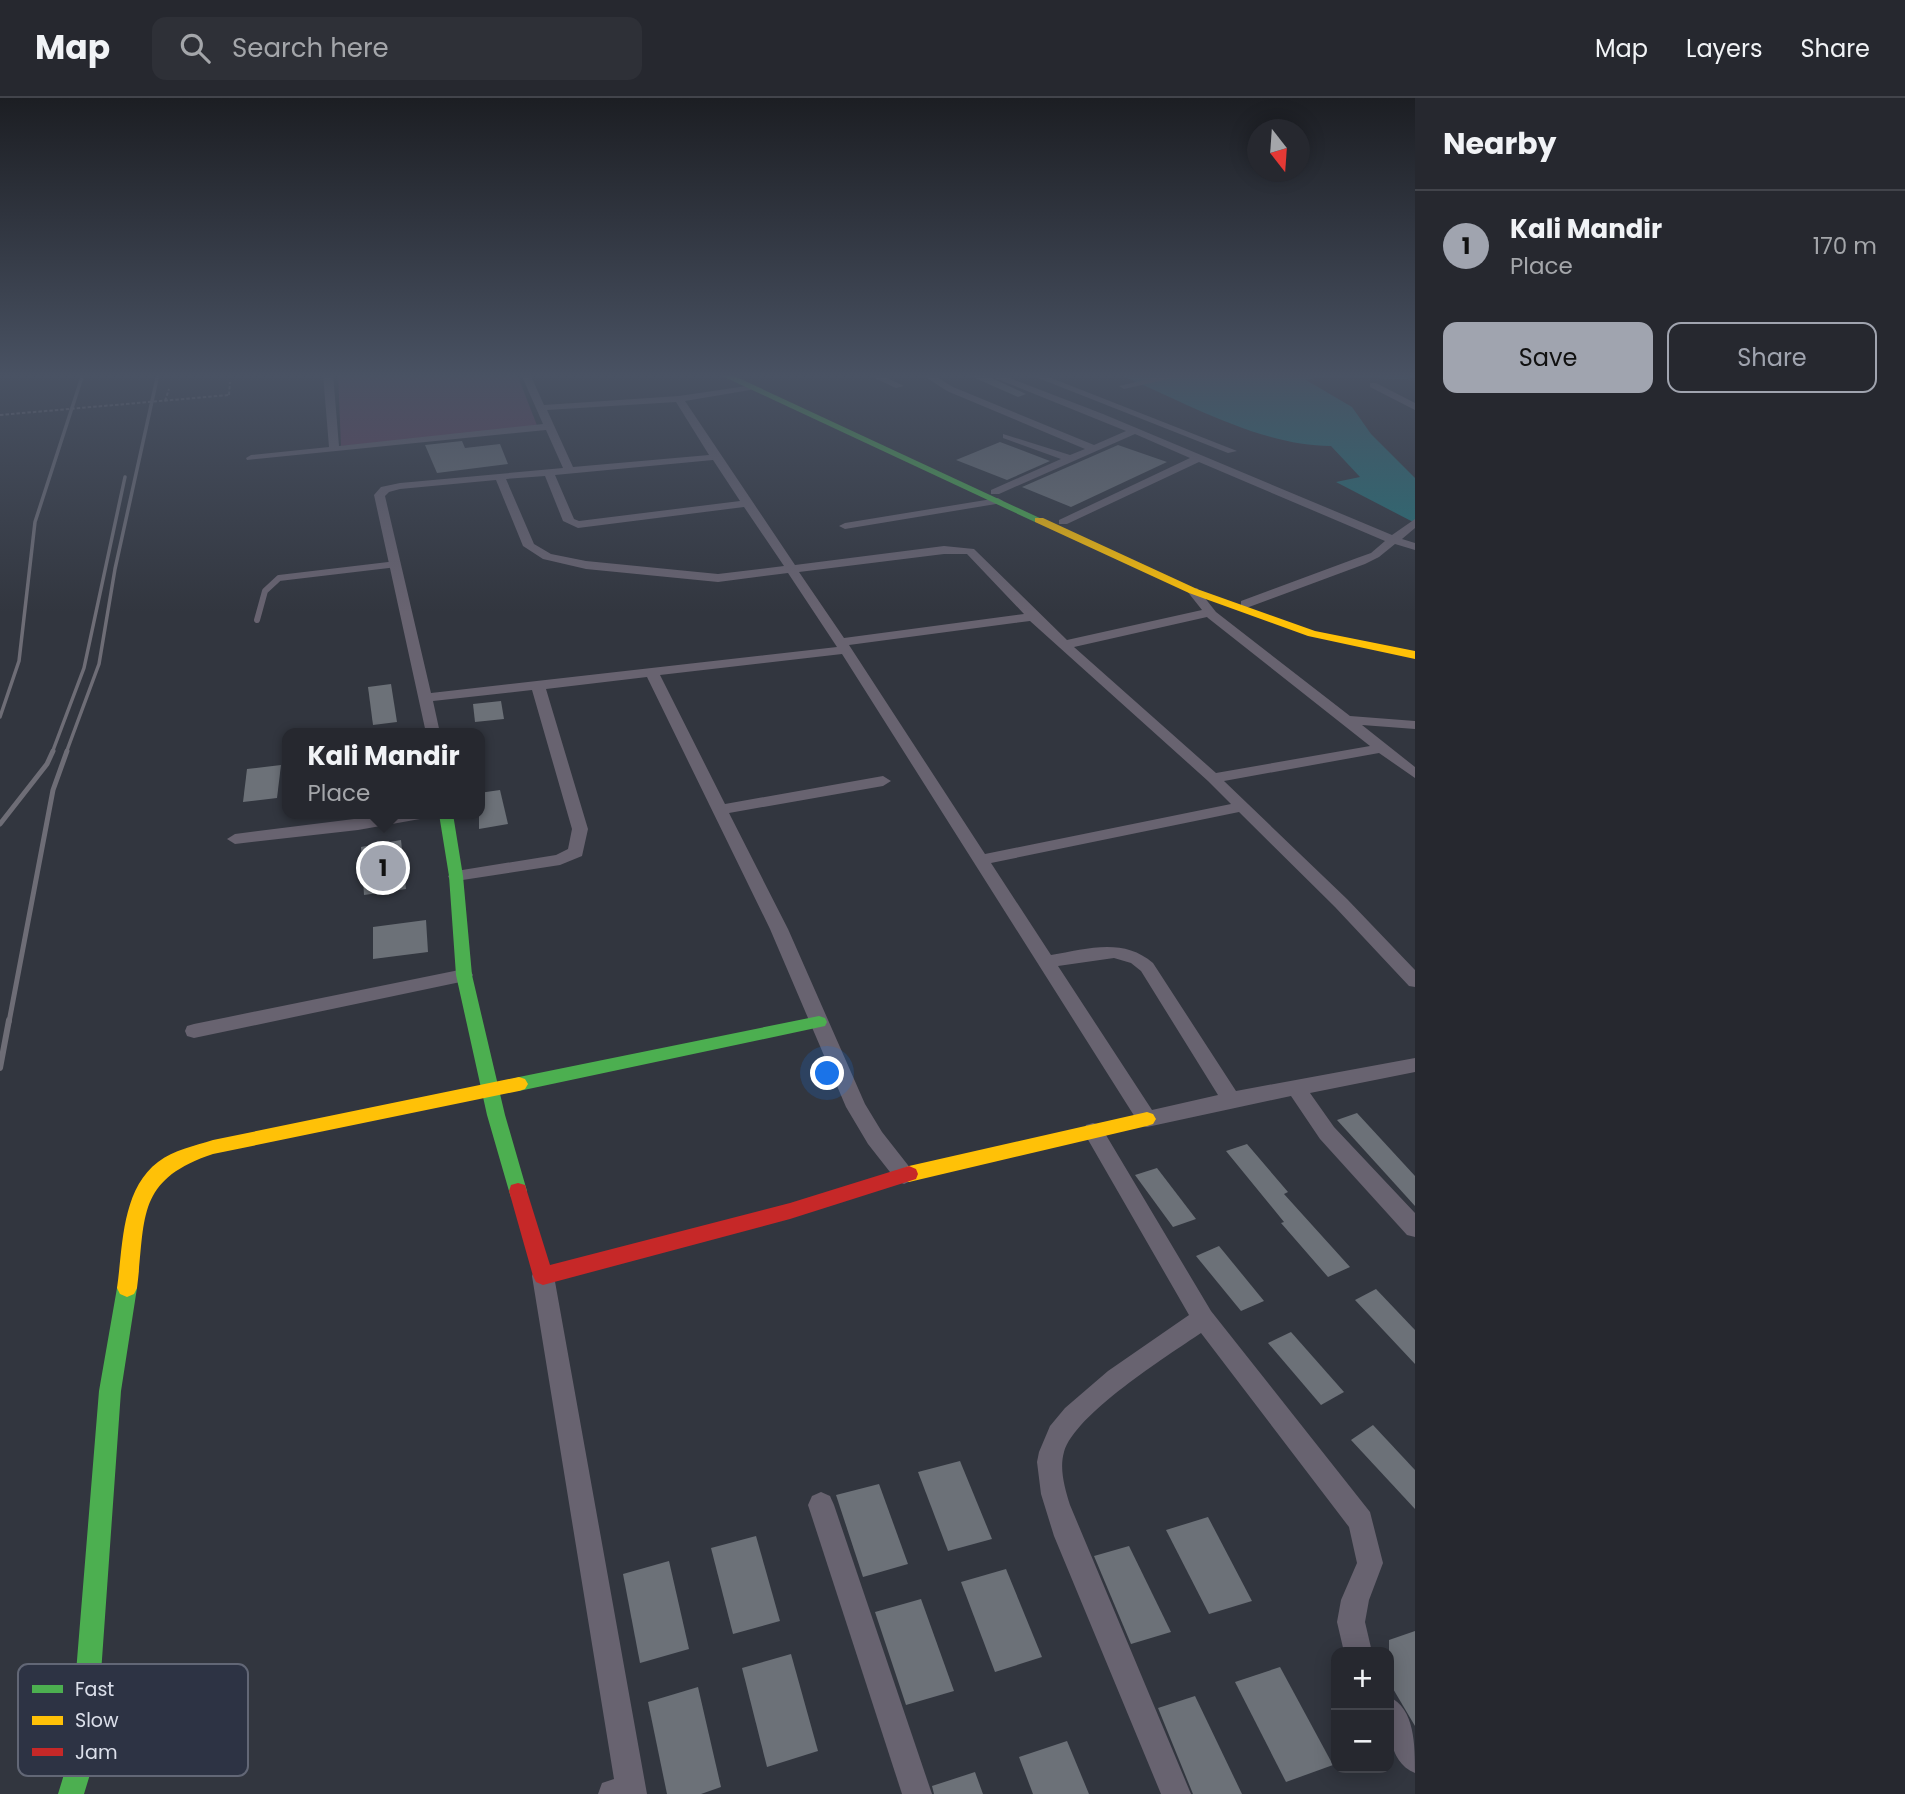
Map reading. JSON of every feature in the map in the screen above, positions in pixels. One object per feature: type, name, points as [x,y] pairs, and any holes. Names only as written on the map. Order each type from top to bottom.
[{"type":"main road","points":[[900,453],[1063,522],[1245,604],[1341,634],[1415,648]]},
{"type":"main road","points":[[905,453],[1193,591],[1312,634],[1415,655]]},
{"type":"main road","points":[[447,819],[456,876],[464,975],[491,1090],[543,1276],[790,1211],[904,1175],[1147,1119]]},
{"type":"main road","points":[[89,1664],[110,1391],[142,1195],[151,1176],[163,1164],[181,1155],[213,1147],[820,1022]]},
{"type":"main road","points":[[71,1794],[76,1776]]},
{"type":"street","points":[[251,458],[301,453]]},
{"type":"street","points":[[561,453],[570,471]]},
{"type":"street","points":[[714,453],[844,646],[1147,1119],[1415,1065]]},
{"type":"street","points":[[1054,453],[1070,459]]},
{"type":"street","points":[[845,526],[997,496],[1085,453]]},
{"type":"street","points":[[1187,453],[1394,541],[1415,547]]},
{"type":"street","points":[[432,728],[397,564],[379,495],[385,489],[716,457]]},
{"type":"street","points":[[1063,522],[1199,458]]},
{"type":"street","points":[[549,472],[569,521],[578,525],[747,503]]},
{"type":"street","points":[[500,477],[529,546],[547,557],[586,565],[696,577],[794,570],[966,549],[977,556],[1033,617],[1213,778],[1415,981]]},
{"type":"street","points":[[1245,604],[1361,561],[1394,541],[1413,522]]},
{"type":"street","points":[[1193,591],[1210,612],[1415,774]]},
{"type":"street","points":[[1064,645],[1210,612]]},
{"type":"street","points":[[427,698],[652,673],[1033,617]]},
{"type":"street","points":[[652,673],[779,929],[856,1107],[875,1138],[904,1175]]},
{"type":"street","points":[[456,876],[560,860],[576,852],[580,829],[538,686]]},
{"type":"street","points":[[1347,720],[1415,725]]},
{"type":"street","points":[[1213,778],[1382,748]]},
{"type":"street","points":[[720,810],[883,780]]},
{"type":"street","points":[[983,860],[1242,807]]},
{"type":"street","points":[[235,839],[392,819]]},
{"type":"street","points":[[1048,962],[1111,952],[1126,952],[1137,956],[1231,1100]]},
{"type":"street","points":[[194,1031],[464,975]]},
{"type":"street","points":[[1297,1089],[1327,1133],[1415,1227]]},
{"type":"street","points":[[1093,1131],[1203,1318],[1361,1521],[1370,1563],[1355,1600],[1351,1622],[1357,1647]]},
{"type":"street","points":[[543,1276],[625,1792]]},
{"type":"street","points":[[1177,1794],[1067,1536],[1056,1506],[1051,1454],[1058,1433],[1082,1406],[1203,1318]]},
{"type":"street","points":[[821,1505],[917,1794]]},
{"type":"street","points":[[1394,1720],[1415,1758]]},
{"type":"lane","points":[[257,620],[263,588],[273,579],[288,575],[397,564]]},
{"type":"water","points":[[1338,453],[1390,453],[1415,478],[1415,523],[1336,482],[1360,477]]},
{"type":"building","points":[[428,453],[504,453],[508,464],[437,473]]},
{"type":"building","points":[[973,453],[1029,453],[1050,461],[1007,480],[956,460]]},
{"type":"building","points":[[1099,453],[1141,453],[1167,462],[1071,507],[1022,487]]},
{"type":"building","points":[[391,684],[397,722],[373,725],[368,687]]},
{"type":"building","points":[[501,701],[504,719],[475,722],[473,704]]},
{"type":"building","points":[[281,765],[277,798],[243,802],[247,769]]},
{"type":"building","points":[[500,790],[508,824],[479,829],[479,819],[485,819],[485,792]]},
{"type":"building","points":[[401,840],[406,889],[364,895],[361,847]]},
{"type":"building","points":[[426,920],[428,952],[373,959],[373,927]]},
{"type":"building","points":[[1357,1113],[1415,1176],[1415,1206],[1337,1120]]},
{"type":"building","points":[[1247,1144],[1288,1192],[1284,1194],[1350,1267],[1328,1277],[1281,1223],[1284,1222],[1226,1151]]},
{"type":"building","points":[[1157,1168],[1196,1219],[1173,1227],[1135,1175]]},
{"type":"building","points":[[1219,1246],[1264,1301],[1241,1311],[1196,1256]]},
{"type":"building","points":[[1376,1289],[1415,1330],[1415,1364],[1355,1300]]},
{"type":"building","points":[[1291,1332],[1344,1392],[1321,1405],[1268,1343]]},
{"type":"building","points":[[1373,1425],[1415,1470],[1415,1509],[1351,1440]]},
{"type":"building","points":[[960,1461],[992,1539],[948,1551],[918,1472]]},
{"type":"building","points":[[879,1484],[908,1564],[863,1577],[836,1495]]},
{"type":"building","points":[[1208,1517],[1252,1601],[1209,1614],[1166,1530]]},
{"type":"building","points":[[756,1536],[780,1621],[733,1634],[711,1548]]},
{"type":"building","points":[[1129,1546],[1171,1632],[1131,1644],[1094,1556]]},
{"type":"building","points":[[669,1561],[689,1649],[640,1663],[623,1574]]},
{"type":"building","points":[[1006,1569],[1042,1657],[995,1672],[961,1582]]},
{"type":"building","points":[[921,1599],[954,1691],[906,1705],[875,1612]]},
{"type":"building","points":[[1415,1631],[1415,1726],[1394,1690],[1394,1647],[1389,1647],[1389,1640]]},
{"type":"building","points":[[791,1654],[818,1751],[767,1767],[742,1668]]},
{"type":"building","points":[[1280,1667],[1331,1766],[1286,1782],[1235,1682]]},
{"type":"building","points":[[698,1687],[721,1787],[701,1794],[667,1794],[648,1702]]},
{"type":"building","points":[[1195,1696],[1242,1794],[1193,1794],[1158,1708]]},
{"type":"building","points":[[1067,1741],[1089,1794],[1033,1794],[1019,1757]]},
{"type":"building","points":[[975,1772],[983,1794],[934,1794],[932,1786]]},
{"type":"railway","points":[[0,717],[19,661],[35,522],[57,453]]},
{"type":"railway","points":[[66,753],[99,664],[115,569],[141,453]]},
{"type":"railway","points":[[52,753],[84,668],[125,477]]},
{"type":"railway","points":[[0,824],[47,764],[53,751]]},
{"type":"railway","points":[[9,1022],[53,790],[67,751]]},
{"type":"railway","points":[[0,1068],[9,1020]]},
{"type":"traffic: fast","points":[[894,453],[1039,520]]},
{"type":"traffic: fast","points":[[447,819],[456,876],[464,975],[496,1115],[518,1191]]},
{"type":"traffic: fast","points":[[519,1084],[819,1022]]},
{"type":"traffic: fast","points":[[89,1664],[110,1391],[127,1288]]},
{"type":"traffic: fast","points":[[71,1794],[76,1776]]},
{"type":"traffic: slow","points":[[1039,520],[1193,591],[1312,634],[1415,655]]},
{"type":"traffic: slow","points":[[127,1288],[142,1197],[151,1181],[165,1168],[185,1156],[213,1147],[519,1084]]},
{"type":"traffic: slow","points":[[909,1174],[1147,1119]]},
{"type":"traffic: jam","points":[[518,1191],[543,1276],[790,1211],[909,1174]]},
{"type":"place","name":"Kali Mandir","points":[[383,868]]}]
